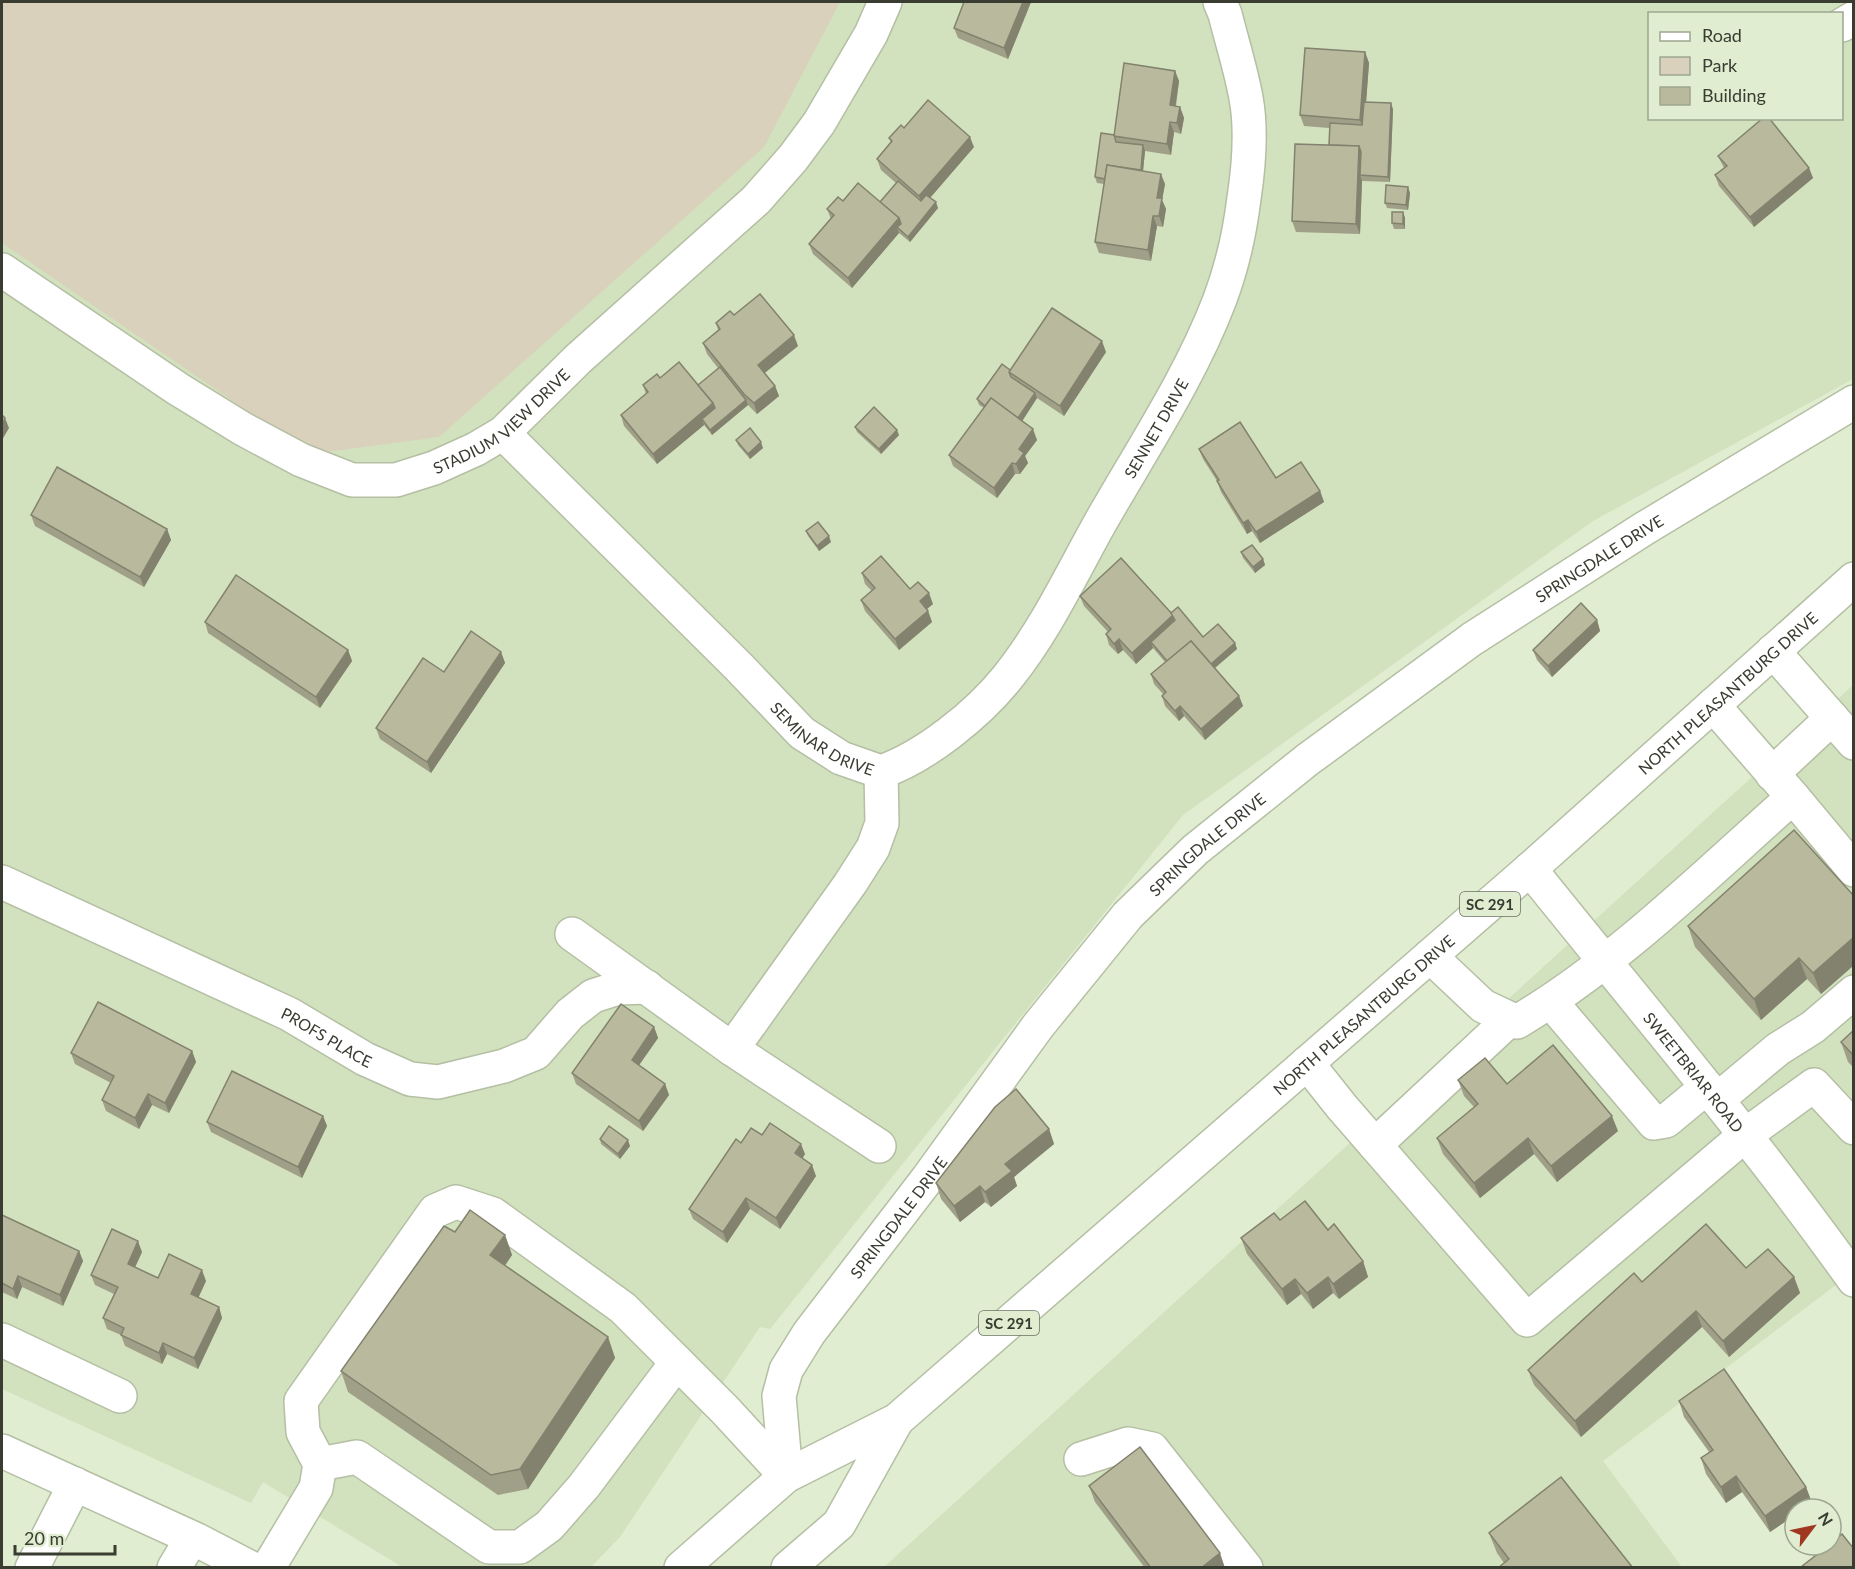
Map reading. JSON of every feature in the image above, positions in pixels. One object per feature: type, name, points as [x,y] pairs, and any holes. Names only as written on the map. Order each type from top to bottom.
[{"type":"street","name":"STADIUM VIEW DRIVE","points":[[2,270],[178,389],[243,429],[300,460],[352,480],[396,480],[434,468],[476,449],[503,433],[578,359],[756,200],[793,158],[819,123],[871,34],[885,2]]},
{"type":"street","name":"SENNET DRIVE","points":[[881,772],[899,766],[939,740],[968,717],[1005,680],[1025,653],[1070,580],[1197,353],[1221,297],[1235,249],[1244,199],[1249,148],[1246,99],[1220,2]]},
{"type":"street","name":"SPRINGDALE DRIVE","points":[[786,1476],[779,1396],[786,1370],[809,1333],[928,1178],[1038,1026],[1128,915],[1195,850],[1307,760],[1472,639],[1645,528],[1854,402]]},
{"type":"street","name":"SEMINAR DRIVE","points":[[503,433],[738,666],[802,733],[842,758],[881,772],[882,823],[873,848],[850,884],[732,1049]]},
{"type":"street","name":"NORTH PLEASANTBURG DRIVE","points":[[681,1568],[786,1476],[897,1420],[1530,869],[1854,579]]},
{"type":"street","points":[[1773,651],[1854,743]]},
{"type":"street","points":[[1713,705],[1854,870]]},
{"type":"street","points":[[1430,956],[1483,1006],[1517,1022],[1551,1002],[1605,963],[1783,785],[1832,718]]},
{"type":"street","name":"SWEETBRIAR ROAD","points":[[1530,869],[1712,1094],[1819,1231],[1854,1280]]},
{"type":"street","name":"PROFS PLACE","points":[[2,882],[289,1014],[365,1059],[410,1079],[438,1082],[504,1066],[536,1053],[570,1014],[593,996],[618,988],[647,987]]},
{"type":"street","points":[[572,934],[732,1049],[879,1146]]},
{"type":"street","points":[[1551,1002],[1654,1123],[1666,1121],[1712,1094],[1813,1027],[1854,992]]},
{"type":"street","points":[[1375,1145],[1509,1018]]},
{"type":"street","points":[[1307,1063],[1527,1320],[1744,1136],[1814,1085],[1854,1128]]},
{"type":"street","points":[[268,1568],[316,1488],[320,1464],[303,1432],[301,1401],[435,1211],[456,1202],[494,1214],[623,1308],[758,1444],[786,1476]]},
{"type":"street","points":[[2,1340],[120,1396]]},
{"type":"street","points":[[320,1464],[357,1457],[489,1547],[520,1546],[549,1526],[585,1486],[677,1362]]},
{"type":"street","name":"NORTH PLEASANTBURG DRIVE","points":[[788,1568],[839,1524],[897,1420]]},
{"type":"street","points":[[1081,1459],[1128,1444],[1152,1449],[1246,1568]]},
{"type":"street","points":[[2,1451],[192,1538],[251,1568]]},
{"type":"street","points":[[32,1568],[75,1484]]},
{"type":"street","points":[[174,1568],[192,1538]]},
{"type":"shaded area","points":[[2,2],[1853,2],[1853,379],[1593,521],[1183,815],[770,1329],[760,1327],[620,1537],[591,1567],[402,1567],[263,1482],[251,1503],[2,1389]]},
{"type":"shaded area","points":[[1853,685],[1853,1272],[1603,1461],[1682,1567],[883,1568]]},
{"type":"green space","points":[[2,2],[840,2],[764,147],[439,437],[310,454],[2,243]]},
{"type":"building","points":[[964,2],[1023,2],[1004,48],[954,28]]},
{"type":"building","points":[[1305,48],[1365,52],[1360,120],[1300,115]]},
{"type":"building","points":[[1124,63],[1175,71],[1170,105],[1180,107],[1177,123],[1170,122],[1167,144],[1114,136]]},
{"type":"building","points":[[928,100],[970,137],[919,196],[877,159],[892,141],[889,138],[901,125],[904,128]]},
{"type":"building","points":[[1364,102],[1391,103],[1388,177],[1360,175],[1359,146],[1329,145],[1330,123],[1362,125]]},
{"type":"building","points":[[1761,120],[1771,120],[1809,168],[1750,217],[1715,175],[1727,166],[1718,156]]},
{"type":"building","points":[[1101,133],[1114,135],[1116,142],[1143,145],[1141,170],[1107,165],[1105,179],[1095,177]]},
{"type":"building","points":[[1295,144],[1359,146],[1356,224],[1292,221]]},
{"type":"building","points":[[1107,165],[1161,174],[1157,198],[1162,198],[1159,216],[1153,216],[1148,250],[1095,242]]},
{"type":"building","points":[[898,181],[921,201],[926,195],[936,202],[908,237],[897,227],[901,224],[899,218],[880,202]]},
{"type":"building","points":[[858,183],[899,218],[848,278],[809,244],[834,215],[827,209],[838,197],[843,201]]},
{"type":"building","points":[[1386,185],[1408,187],[1406,205],[1385,203]]},
{"type":"building","points":[[1392,212],[1403,212],[1403,224],[1392,223]]},
{"type":"building","points":[[760,294],[794,335],[758,365],[775,386],[754,403],[703,343],[720,329],[716,323],[730,311],[734,315]]},
{"type":"building","points":[[1052,308],[1102,341],[1060,406],[1009,372]]},
{"type":"building","points":[[679,362],[713,403],[653,454],[621,415],[648,392],[643,385],[657,374],[660,378]]},
{"type":"building","points":[[1002,364],[1010,370],[1011,377],[1035,393],[1018,418],[991,398],[985,406],[977,399]]},
{"type":"building","points":[[720,367],[746,400],[710,430],[702,419],[715,408],[698,385]]},
{"type":"building","points":[[991,398],[1033,429],[1019,449],[1024,453],[1016,464],[1012,463],[994,488],[949,455]]},
{"type":"building","points":[[874,407],[897,430],[879,449],[855,427]]},
{"type":"building","points":[[1240,422],[1276,478],[1301,462],[1320,491],[1256,532],[1248,520],[1243,523],[1199,449]]},
{"type":"building","points":[[750,428],[761,442],[748,454],[736,440]]},
{"type":"building","points":[[57,467],[167,529],[140,577],[31,515]]},
{"type":"building","points":[[818,522],[829,536],[817,546],[806,531]]},
{"type":"building","points":[[1252,545],[1263,559],[1253,567],[1241,552]]},
{"type":"building","points":[[881,556],[910,589],[918,582],[929,593],[920,601],[928,611],[895,639],[861,600],[875,588],[862,573]]},
{"type":"building","points":[[1121,558],[1173,615],[1132,653],[1119,639],[1114,644],[1106,634],[1111,629],[1080,596]]},
{"type":"building","points":[[236,575],[348,650],[316,697],[205,622]]},
{"type":"building","points":[[1581,603],[1597,620],[1548,666],[1533,650]]},
{"type":"building","points":[[1178,607],[1203,637],[1218,624],[1235,643],[1211,664],[1191,641],[1167,661],[1151,642],[1175,620],[1171,613]]},
{"type":"building","points":[[471,631],[501,652],[427,762],[376,728],[423,658],[444,672]]},
{"type":"building","points":[[1191,641],[1239,696],[1201,729],[1180,706],[1175,711],[1162,696],[1166,692],[1151,674]]},
{"type":"building","points":[[1794,830],[1854,896],[1854,937],[1813,973],[1799,958],[1754,999],[1688,926]]},
{"type":"building","points":[[98,1002],[192,1051],[165,1103],[148,1094],[135,1118],[102,1100],[114,1076],[71,1053]]},
{"type":"building","points":[[621,1004],[654,1027],[632,1060],[665,1084],[639,1121],[572,1073]]},
{"type":"building","points":[[1854,1030],[1854,1056],[1841,1042]]},
{"type":"building","points":[[1553,1045],[1612,1116],[1551,1166],[1528,1138],[1474,1183],[1437,1138],[1478,1104],[1458,1080],[1485,1058],[1507,1084]]},
{"type":"building","points":[[232,1071],[323,1116],[298,1167],[207,1122]]},
{"type":"building","points":[[1016,1089],[1049,1129],[1005,1164],[1012,1171],[985,1192],[980,1186],[954,1206],[936,1183],[995,1107]]},
{"type":"building","points":[[770,1123],[801,1144],[795,1153],[812,1165],[776,1218],[746,1198],[723,1232],[689,1209],[736,1139],[741,1143],[751,1128],[762,1135]]},
{"type":"building","points":[[609,1126],[628,1140],[618,1154],[600,1139]]},
{"type":"building","points":[[1305,1201],[1328,1230],[1334,1224],[1363,1261],[1333,1284],[1328,1277],[1307,1293],[1295,1279],[1282,1289],[1241,1238],[1274,1213],[1280,1220]]},
{"type":"building","points":[[470,1210],[505,1235],[490,1255],[608,1337],[520,1469],[491,1475],[341,1371],[444,1226],[455,1232]]},
{"type":"building","points":[[2,1215],[79,1251],[60,1295],[18,1276],[13,1289],[2,1283]]},
{"type":"building","points":[[1706,1224],[1746,1268],[1768,1249],[1794,1277],[1723,1341],[1696,1311],[1575,1421],[1528,1370],[1634,1273],[1642,1282]]},
{"type":"building","points":[[112,1229],[138,1241],[128,1264],[158,1278],[169,1254],[202,1270],[191,1294],[219,1307],[194,1358],[163,1343],[159,1353],[121,1335],[124,1328],[103,1318],[118,1287],[91,1275]]},
{"type":"building","points":[[1724,1369],[1806,1487],[1792,1497],[1783,1497],[1783,1503],[1765,1516],[1736,1476],[1721,1487],[1701,1458],[1713,1450],[1679,1401]]},
{"type":"building","points":[[1140,1447],[1220,1553],[1201,1568],[1151,1568],[1089,1486]]},
{"type":"building","points":[[1561,1477],[1633,1568],[1498,1568],[1509,1559],[1489,1533]]},
{"type":"building","points":[[1843,1535],[1854,1549],[1854,1568],[1801,1567],[1814,1557],[1843,1557]]}]
